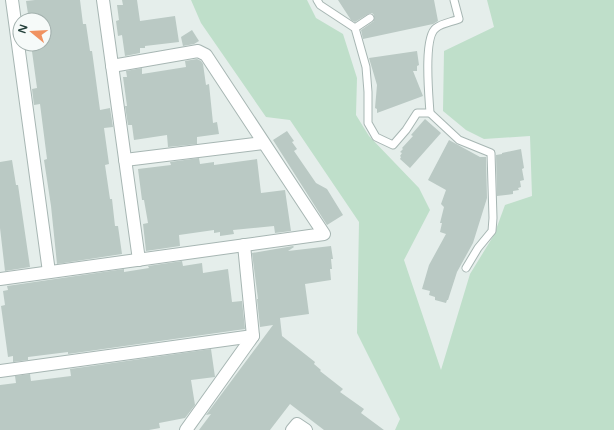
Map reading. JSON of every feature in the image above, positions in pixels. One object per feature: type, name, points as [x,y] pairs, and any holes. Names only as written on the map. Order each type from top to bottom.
[{"type":"street","points":[[12,0],[49,272]]},
{"type":"street","points":[[103,0],[139,260]]},
{"type":"street","points":[[0,279],[324,234],[206,55],[198,51],[112,66]]},
{"type":"street","points":[[125,160],[263,142]]},
{"type":"street","points":[[186,430],[253,336],[244,245]]},
{"type":"street","points":[[0,371],[253,336]]},
{"type":"street","points":[[292,430],[297,424],[306,430]]},
{"type":"lane","points":[[317,0],[320,5],[355,28],[366,67],[368,123],[376,137],[393,145],[406,130],[417,113],[430,113],[459,140],[491,153],[492,231],[478,248],[466,268]]},
{"type":"lane","points":[[430,113],[428,46],[430,35],[435,28],[459,19],[454,0]]},
{"type":"lane","points":[[355,28],[370,18]]},
{"type":"green space","points":[[191,0],[307,0],[316,18],[343,34],[357,78],[356,115],[369,136],[419,188],[430,210],[404,260],[441,370],[470,274],[494,235],[505,205],[532,196],[530,136],[484,139],[466,130],[443,111],[444,51],[494,27],[487,0],[614,0],[614,430],[395,430],[400,419],[357,333],[359,222],[290,120],[266,117],[201,23]]},
{"type":"building","points":[[80,0],[83,24],[86,24],[90,51],[92,51],[100,110],[110,108],[113,127],[104,128],[109,164],[105,165],[110,199],[112,199],[115,226],[118,226],[122,254],[57,264],[51,206],[44,160],[47,159],[40,104],[34,105],[32,89],[37,88],[32,52],[52,52],[52,12],[28,12],[26,1]]},
{"type":"building","points":[[122,0],[137,0],[140,21],[175,16],[179,42],[145,46],[145,48],[140,48],[140,53],[125,56],[122,35],[118,36],[116,21],[119,20],[117,5],[123,5]]},
{"type":"building","points":[[338,0],[434,0],[438,21],[433,24],[363,39],[361,30],[374,21],[374,15],[372,13],[368,14],[355,22],[351,20]]},
{"type":"building","points":[[192,30],[199,41],[194,44],[183,46],[181,37]]},
{"type":"building","points":[[417,51],[419,65],[417,66],[417,71],[413,71],[423,96],[377,113],[377,109],[375,108],[377,85],[369,58]]},
{"type":"building","points":[[197,59],[203,64],[206,85],[209,84],[213,123],[217,122],[219,134],[197,137],[197,144],[168,147],[167,135],[134,140],[132,125],[128,125],[125,106],[127,106],[123,77],[127,77],[126,71],[142,68],[142,74],[186,67],[185,61]]},
{"type":"building","points":[[425,119],[441,133],[410,168],[400,159],[402,153],[400,152],[413,136],[411,135]]},
{"type":"building","points":[[287,131],[294,141],[292,142],[297,149],[294,151],[316,183],[327,189],[343,215],[327,225],[273,140]]},
{"type":"building","points":[[449,140],[480,157],[486,157],[487,198],[473,243],[457,272],[446,303],[435,300],[435,297],[429,295],[430,291],[422,289],[429,265],[446,234],[440,232],[442,223],[440,223],[444,207],[441,204],[446,190],[428,180]]},
{"type":"building","points":[[521,149],[524,180],[520,181],[521,187],[518,188],[519,190],[513,191],[513,194],[497,196],[496,155]]},
{"type":"building","points":[[199,158],[200,164],[214,162],[214,165],[257,159],[261,193],[285,190],[291,231],[275,233],[274,226],[233,230],[234,234],[220,236],[220,232],[214,233],[214,230],[179,235],[180,246],[146,251],[143,224],[148,223],[144,200],[142,200],[138,169],[171,165],[170,162]]},
{"type":"building","points":[[12,160],[16,185],[18,185],[30,267],[5,271],[0,228],[0,162]]},
{"type":"building","points":[[331,246],[333,259],[331,259],[332,269],[330,269],[331,280],[305,284],[309,314],[280,318],[282,336],[315,362],[314,364],[321,370],[320,371],[343,389],[340,392],[364,409],[361,413],[384,430],[324,430],[290,404],[270,430],[199,430],[211,414],[206,415],[273,325],[260,327],[252,253],[294,247],[288,251]]},
{"type":"building","points":[[182,261],[183,266],[202,263],[203,273],[228,269],[232,302],[242,301],[245,329],[68,354],[68,352],[28,357],[28,360],[13,362],[13,356],[8,357],[1,306],[5,305],[3,291],[8,290],[7,286],[124,269],[124,272],[149,268],[148,266]]},
{"type":"building","points":[[211,349],[215,377],[191,380],[195,405],[185,418],[159,423],[160,428],[149,430],[0,430],[0,385],[16,383],[15,376],[30,374],[31,381],[71,376],[70,369]]}]
